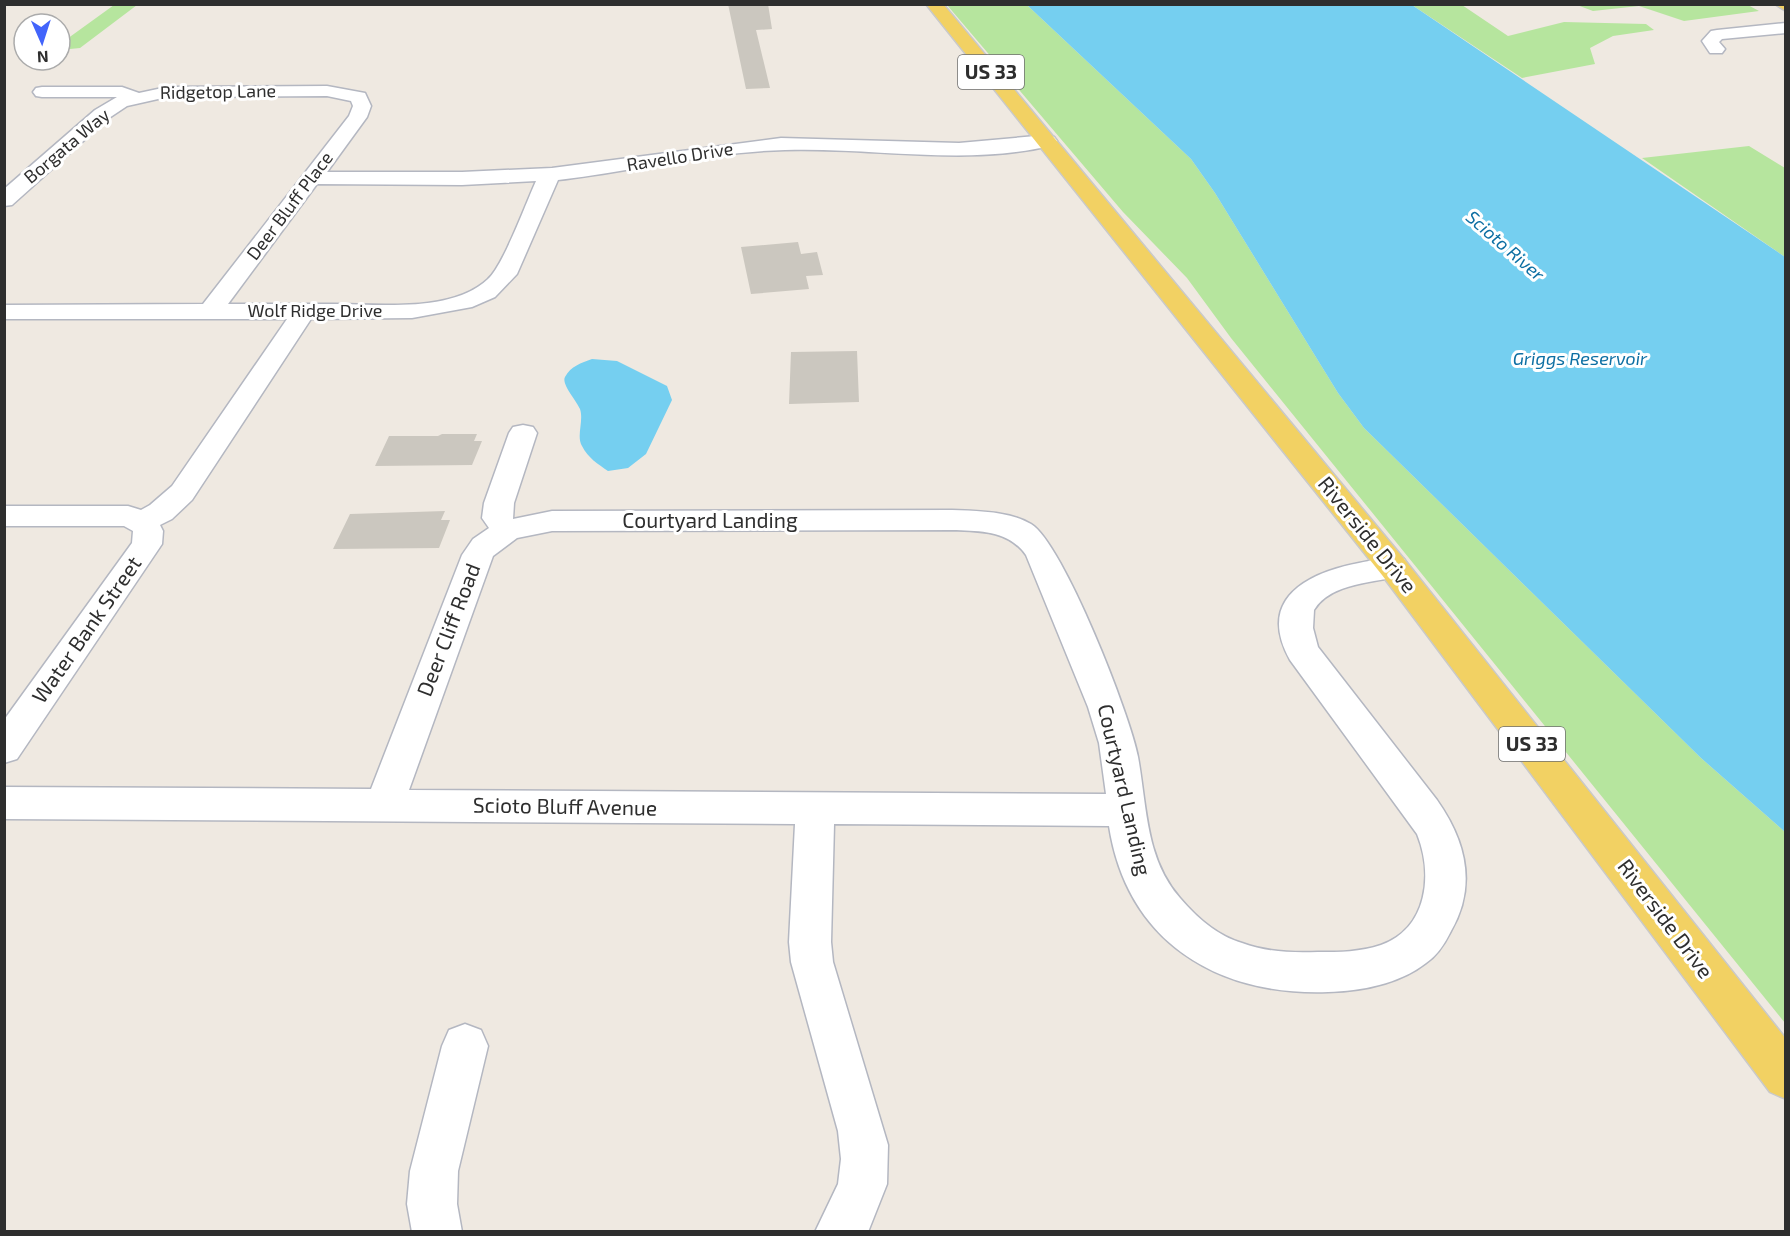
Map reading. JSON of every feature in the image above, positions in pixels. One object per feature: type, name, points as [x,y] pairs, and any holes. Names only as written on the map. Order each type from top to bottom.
[{"type":"main road","name":"Riverside Drive","points":[[934,4],[1393,567],[1785,1076]]},
{"type":"street","points":[[1716,49],[1710,41],[1717,35],[1785,28]]},
{"type":"street","name":"Ridgetop Lane","points":[[42,92],[122,92],[131,94],[134,99],[167,92],[315,91],[343,92],[359,98]]},
{"type":"street","name":"Deer Bluff Place","points":[[210,311],[358,117],[362,106],[359,98]]},
{"type":"street","name":"Borgata Way","points":[[4,200],[102,114],[121,102],[134,99]]},
{"type":"street","name":"Ravello Drive","points":[[312,178],[484,177],[550,174],[625,166],[758,146],[844,143],[957,150],[1047,141]]},
{"type":"street","name":"Wolf Ridge Drive","points":[[4,312],[423,310],[446,307],[473,299],[495,288],[505,274],[550,174]]},
{"type":"street","points":[[4,516],[128,516],[142,522],[161,512],[182,493],[304,311]]},
{"type":"street","points":[[506,531],[497,518],[498,503],[523,433]]},
{"type":"street","name":"Courtyard Landing","points":[[506,531],[538,522],[552,521],[839,521],[979,522],[1011,527],[1023,532],[1032,542],[1048,570],[1102,698],[1118,745],[1125,810],[1142,876],[1155,901],[1177,925],[1223,958],[1263,969],[1303,973],[1346,972],[1385,965],[1410,950],[1428,934],[1443,906],[1446,872],[1434,828],[1302,651],[1297,637],[1295,623],[1304,597],[1316,586],[1329,580],[1393,567]]},
{"type":"street","name":"Water Bank Street","points":[[4,749],[147,544],[148,531],[142,522]]},
{"type":"street","name":"Deer Cliff Road","points":[[384,806],[478,555],[484,546],[506,531]]},
{"type":"street","name":"Scioto Bluff Avenue","points":[[4,802],[815,810],[1125,810]]},
{"type":"street","points":[[815,810],[810,942],[812,962],[862,1131],[867,1157],[864,1181],[853,1213],[840,1232]]},
{"type":"street","points":[[437,1232],[432,1204],[434,1171],[465,1046]]},
{"type":"green space","points":[[1746,4],[1759,11],[1684,21],[1639,6],[1593,11],[1577,5]]},
{"type":"green space","points":[[114,5],[137,5],[80,48],[72,49],[72,35]]},
{"type":"green space","points":[[947,5],[1027,5],[1191,159],[1215,193],[1338,393],[1364,428],[1701,758],[1785,832],[1785,1023],[1231,338],[1187,278],[1123,212]]},
{"type":"green space","points":[[1412,5],[1462,5],[1508,36],[1564,22],[1646,24],[1654,30],[1613,36],[1590,48],[1595,64],[1522,78]]},
{"type":"green space","points":[[1749,146],[1785,168],[1785,257],[1642,158]]},
{"type":"water","name":"Griggs Reservoir","points":[[1027,5],[1412,5],[1785,257],[1785,832],[1701,758],[1364,428],[1338,393],[1215,193],[1191,159]]},
{"type":"water","points":[[592,359],[617,361],[667,386],[672,400],[646,454],[628,468],[608,471],[590,457],[580,442],[580,409],[564,380],[573,368]]},
{"type":"building","points":[[728,4],[768,4],[772,29],[756,30],[770,88],[746,89]]},
{"type":"building","points":[[798,242],[801,254],[817,252],[823,275],[806,276],[809,289],[751,294],[741,247]]},
{"type":"building","points":[[857,351],[859,402],[789,404],[791,352]]},
{"type":"building","points":[[477,434],[474,441],[482,441],[472,465],[375,466],[389,436],[438,436]]},
{"type":"building","points":[[445,511],[441,520],[450,520],[439,548],[333,549],[350,514]]},
{"type":"water label","name":"Scioto River","points":[[1505,246]]}]
